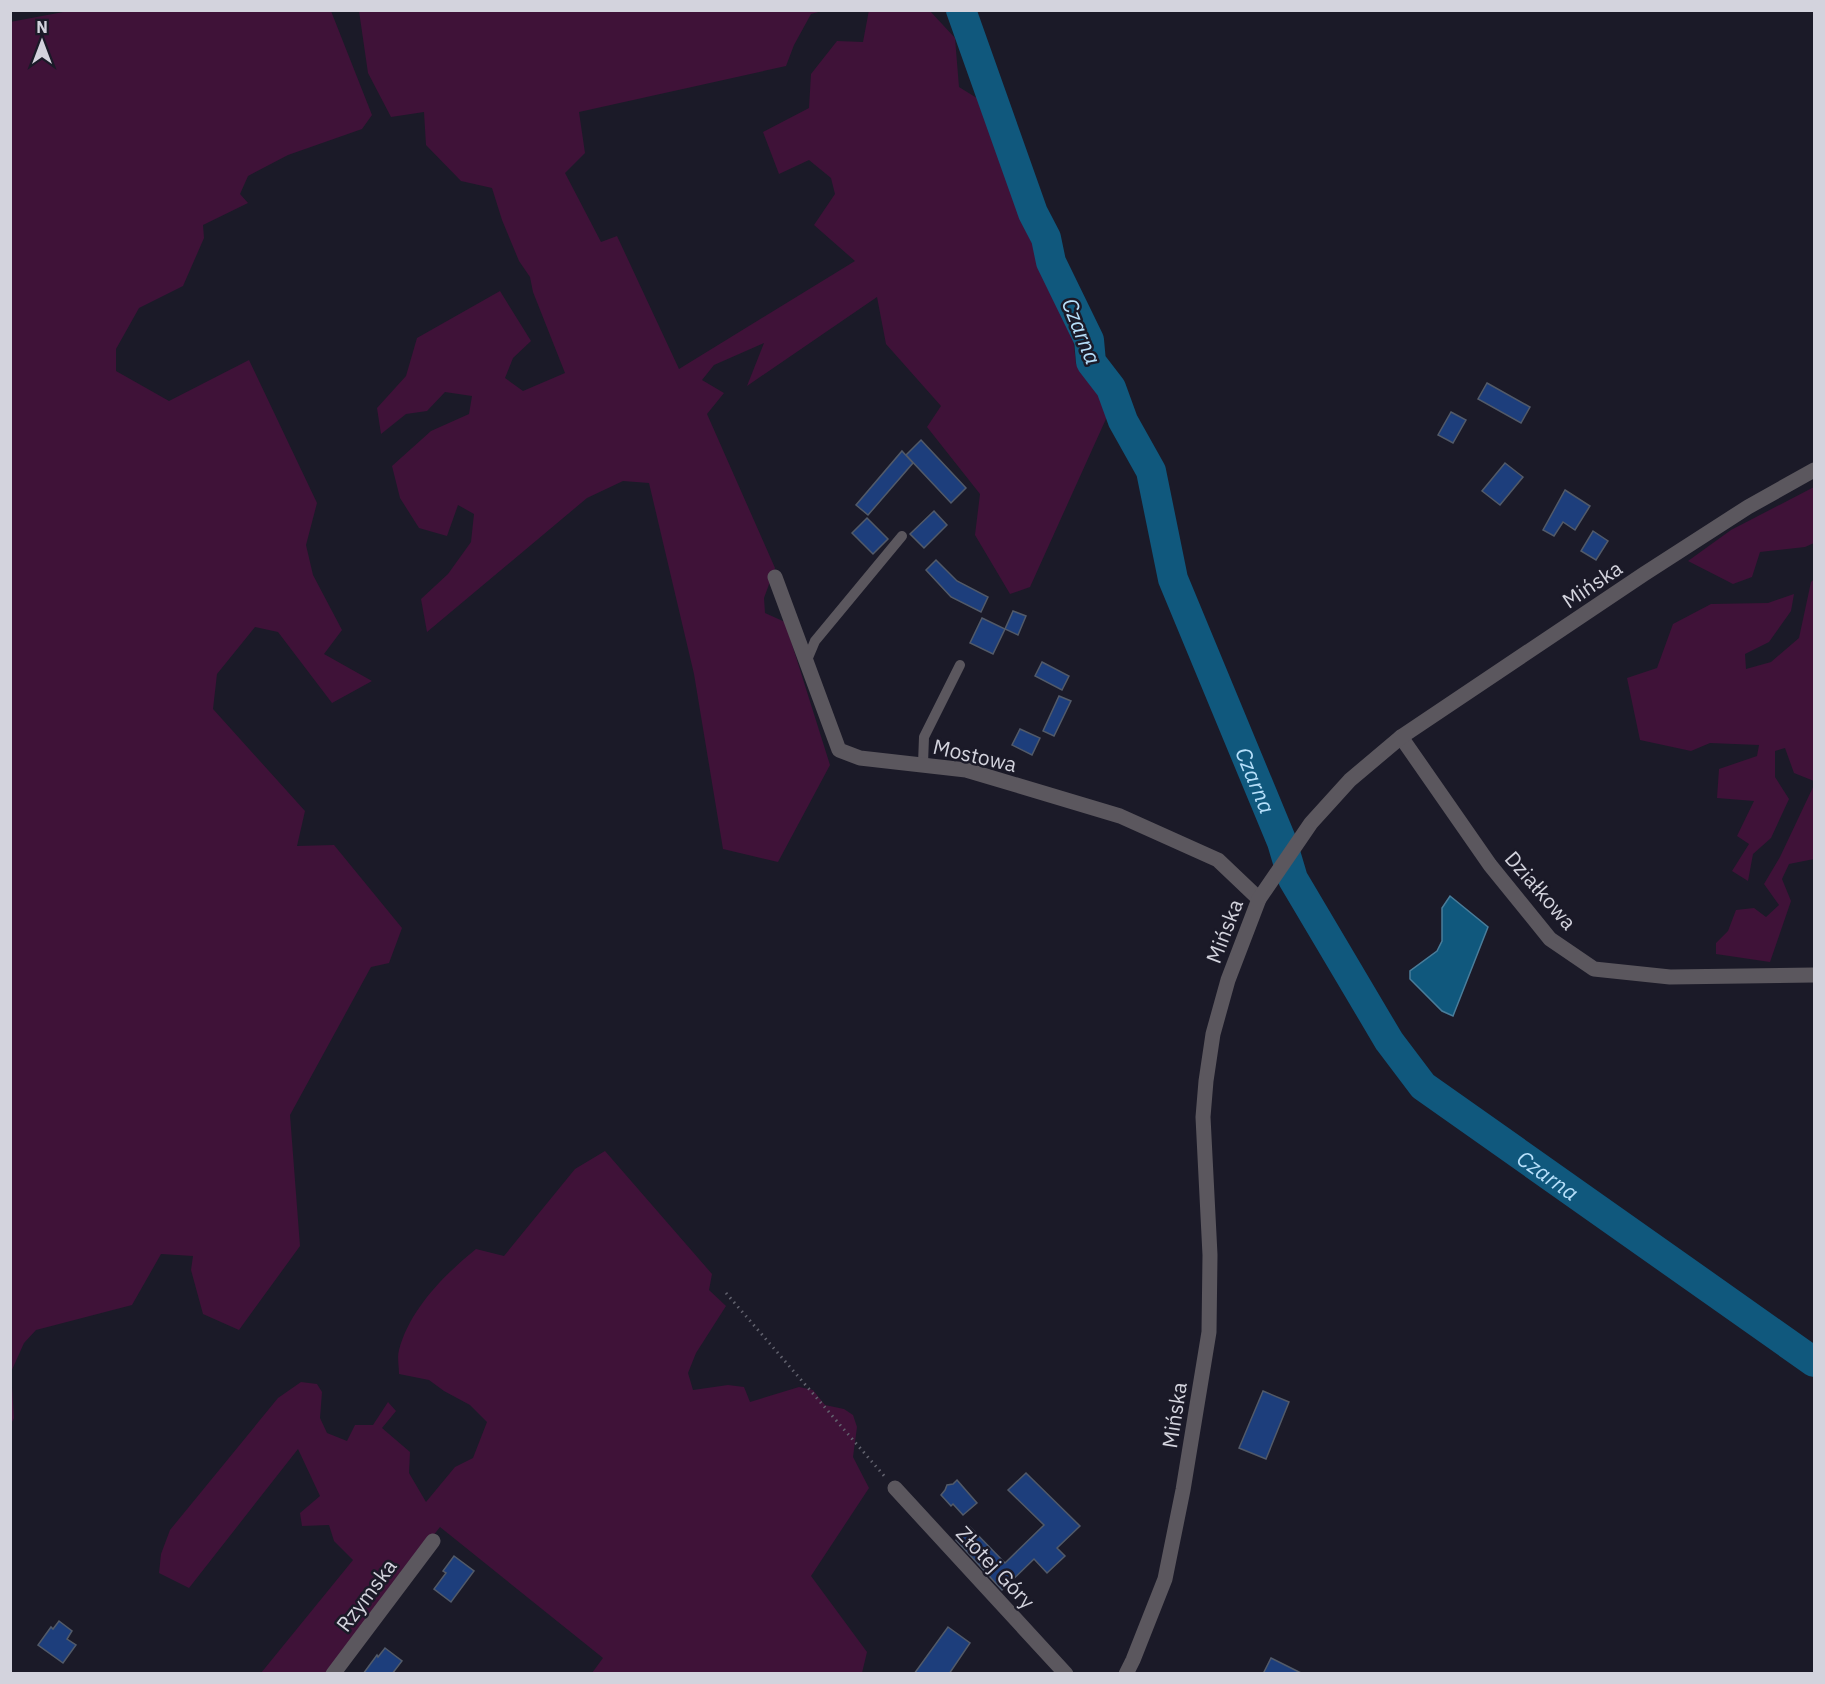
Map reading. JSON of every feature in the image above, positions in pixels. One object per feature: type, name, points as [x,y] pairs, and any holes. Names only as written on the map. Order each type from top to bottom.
[{"type":"street","name":"Mińska","points":[[1126,1674],[1165,1579],[1183,1490],[1209,1332],[1210,1255],[1203,1117],[1213,1034],[1228,980],[1259,899],[1270,879],[1311,823],[1350,780],[1401,737],[1729,520],[1815,470]]},
{"type":"street","name":"Mostowa","points":[[775,577],[839,750],[860,758],[966,770],[1120,816],[1218,860],[1259,899]]},
{"type":"street","name":"Działkowa","points":[[1401,737],[1490,865],[1550,939],[1594,969],[1670,977],[1815,975]]},
{"type":"street","name":"Złotej Góry","points":[[896,1488],[1066,1674]]},
{"type":"street","name":"Rzymska","points":[[333,1674],[433,1541]]},
{"type":"lane","points":[[807,660],[816,641],[902,536]]},
{"type":"lane","points":[[923,764],[924,737],[960,665]]},
{"type":"path","points":[[726,1293],[896,1488]]},
{"type":"shaded area","points":[[74,10],[331,11],[372,115],[362,129],[288,155],[248,176],[240,194],[248,203],[203,225],[204,238],[183,286],[139,308],[116,349],[116,371],[169,401],[249,360],[317,503],[306,545],[313,575],[342,630],[324,654],[372,681],[332,703],[278,632],[255,627],[217,674],[213,709],[305,811],[297,846],[334,845],[402,928],[389,963],[371,967],[290,1115],[300,1246],[239,1330],[203,1314],[191,1270],[193,1256],[161,1254],[132,1305],[36,1330],[24,1343],[11,1372],[14,1418],[11,1424],[10,22]]},
{"type":"shaded area","points":[[869,10],[930,11],[955,38],[959,87],[980,100],[1017,201],[1072,328],[1076,364],[1097,382],[1110,410],[1030,587],[1010,594],[975,535],[980,494],[927,427],[941,406],[886,344],[877,297],[747,386],[764,343],[714,365],[702,380],[724,393],[707,414],[775,568],[764,598],[765,613],[785,622],[830,765],[778,862],[723,849],[694,674],[649,483],[623,481],[587,498],[427,632],[421,599],[448,574],[471,542],[474,514],[458,505],[447,536],[419,528],[400,498],[392,466],[431,431],[469,414],[472,396],[445,392],[427,411],[406,414],[381,434],[377,408],[406,376],[417,338],[500,291],[531,341],[513,358],[505,378],[523,391],[565,373],[533,292],[530,277],[519,261],[492,188],[461,181],[426,145],[424,112],[391,117],[368,73],[359,11],[822,11],[811,14],[794,45],[786,66],[579,112],[585,153],[565,173],[601,242],[617,236],[679,369],[855,261],[814,225],[835,194],[831,178],[809,160],[779,174],[763,132],[809,108],[811,74],[837,41],[863,42]]},
{"type":"shaded area","points":[[1814,487],[1814,543],[1805,547],[1760,552],[1752,577],[1733,584],[1688,561],[1731,530]]},
{"type":"shaded area","points":[[1814,579],[1814,781],[1794,773],[1785,748],[1775,751],[1775,777],[1789,799],[1771,838],[1753,854],[1748,881],[1732,871],[1749,844],[1737,836],[1754,801],[1717,798],[1719,769],[1757,756],[1759,745],[1710,743],[1691,751],[1640,740],[1627,678],[1657,668],[1673,624],[1711,604],[1768,603],[1794,594],[1791,611],[1769,642],[1745,654],[1746,669],[1771,662],[1799,638],[1811,582]]},
{"type":"shaded area","points":[[1814,785],[1814,859],[1789,864],[1782,879],[1791,901],[1770,962],[1716,954],[1716,943],[1728,931],[1736,910],[1754,908],[1766,917],[1779,905],[1764,884],[1780,857]]},
{"type":"shaded area","points":[[605,1151],[712,1274],[709,1290],[726,1306],[696,1353],[688,1373],[693,1390],[728,1385],[744,1387],[750,1402],[799,1387],[813,1390],[825,1405],[844,1409],[853,1415],[857,1427],[853,1457],[869,1488],[811,1576],[867,1652],[862,1673],[592,1673],[603,1658],[440,1527],[325,1673],[261,1673],[353,1560],[334,1541],[329,1525],[302,1526],[300,1513],[320,1496],[298,1449],[189,1588],[159,1573],[161,1554],[170,1530],[278,1398],[301,1382],[317,1384],[322,1392],[320,1418],[327,1433],[347,1441],[355,1425],[373,1425],[388,1402],[396,1411],[382,1428],[410,1452],[409,1473],[426,1502],[455,1467],[473,1458],[487,1422],[470,1405],[429,1380],[399,1374],[399,1350],[411,1321],[440,1282],[476,1249],[504,1256],[575,1169]]},
{"type":"water","points":[[1450,896],[1488,927],[1453,1016],[1442,1011],[1410,979],[1410,971],[1437,951],[1442,941],[1442,908]]},
{"type":"building","points":[[1487,383],[1530,407],[1521,423],[1478,399]]},
{"type":"building","points":[[1451,412],[1466,420],[1453,443],[1438,435]]},
{"type":"building","points":[[921,440],[966,488],[951,503],[906,455]]},
{"type":"building","points":[[902,451],[913,463],[868,515],[856,505]]},
{"type":"building","points":[[1505,463],[1523,477],[1500,505],[1482,491]]},
{"type":"building","points":[[1565,490],[1590,506],[1575,530],[1563,522],[1554,536],[1543,530]]},
{"type":"building","points":[[934,511],[947,525],[924,548],[910,534]]},
{"type":"building","points":[[867,518],[888,539],[873,554],[852,533]]},
{"type":"building","points":[[1593,531],[1608,541],[1596,560],[1581,551]]},
{"type":"building","points":[[936,560],[957,581],[988,597],[981,612],[951,597],[926,570]]},
{"type":"building","points":[[1013,611],[1026,616],[1018,635],[1005,629]]},
{"type":"building","points":[[982,618],[1005,629],[993,654],[970,643]]},
{"type":"building","points":[[1042,662],[1069,676],[1062,690],[1035,676]]},
{"type":"building","points":[[1059,696],[1071,701],[1054,736],[1043,731]]},
{"type":"building","points":[[1020,729],[1040,738],[1032,755],[1012,745]]},
{"type":"building","points":[[1263,1391],[1289,1402],[1266,1459],[1239,1448]]},
{"type":"building","points":[[1026,1473],[1080,1526],[1057,1548],[1065,1556],[1047,1573],[1034,1559],[1002,1590],[956,1540],[970,1527],[1005,1563],[1044,1525],[1008,1490]]},
{"type":"building","points":[[957,1480],[977,1503],[963,1515],[941,1495],[947,1485]]},
{"type":"building","points":[[454,1556],[474,1571],[451,1602],[434,1589],[446,1573],[443,1571]]},
{"type":"building","points":[[59,1621],[72,1631],[67,1639],[76,1645],[63,1663],[38,1645],[51,1627],[53,1629]]},
{"type":"building","points":[[948,1627],[970,1643],[949,1674],[914,1674]]},
{"type":"building","points":[[385,1648],[402,1661],[392,1674],[363,1674],[377,1655],[378,1657]]},
{"type":"building","points":[[1271,1658],[1303,1674],[1263,1674]]},
{"type":"waterway","name":"Czarna","points":[[961,10],[1033,213],[1046,238],[1051,262],[1089,340],[1091,362],[1111,388],[1123,421],[1151,471],[1173,579],[1282,842],[1293,879],[1389,1041],[1423,1086],[1814,1362]]}]
